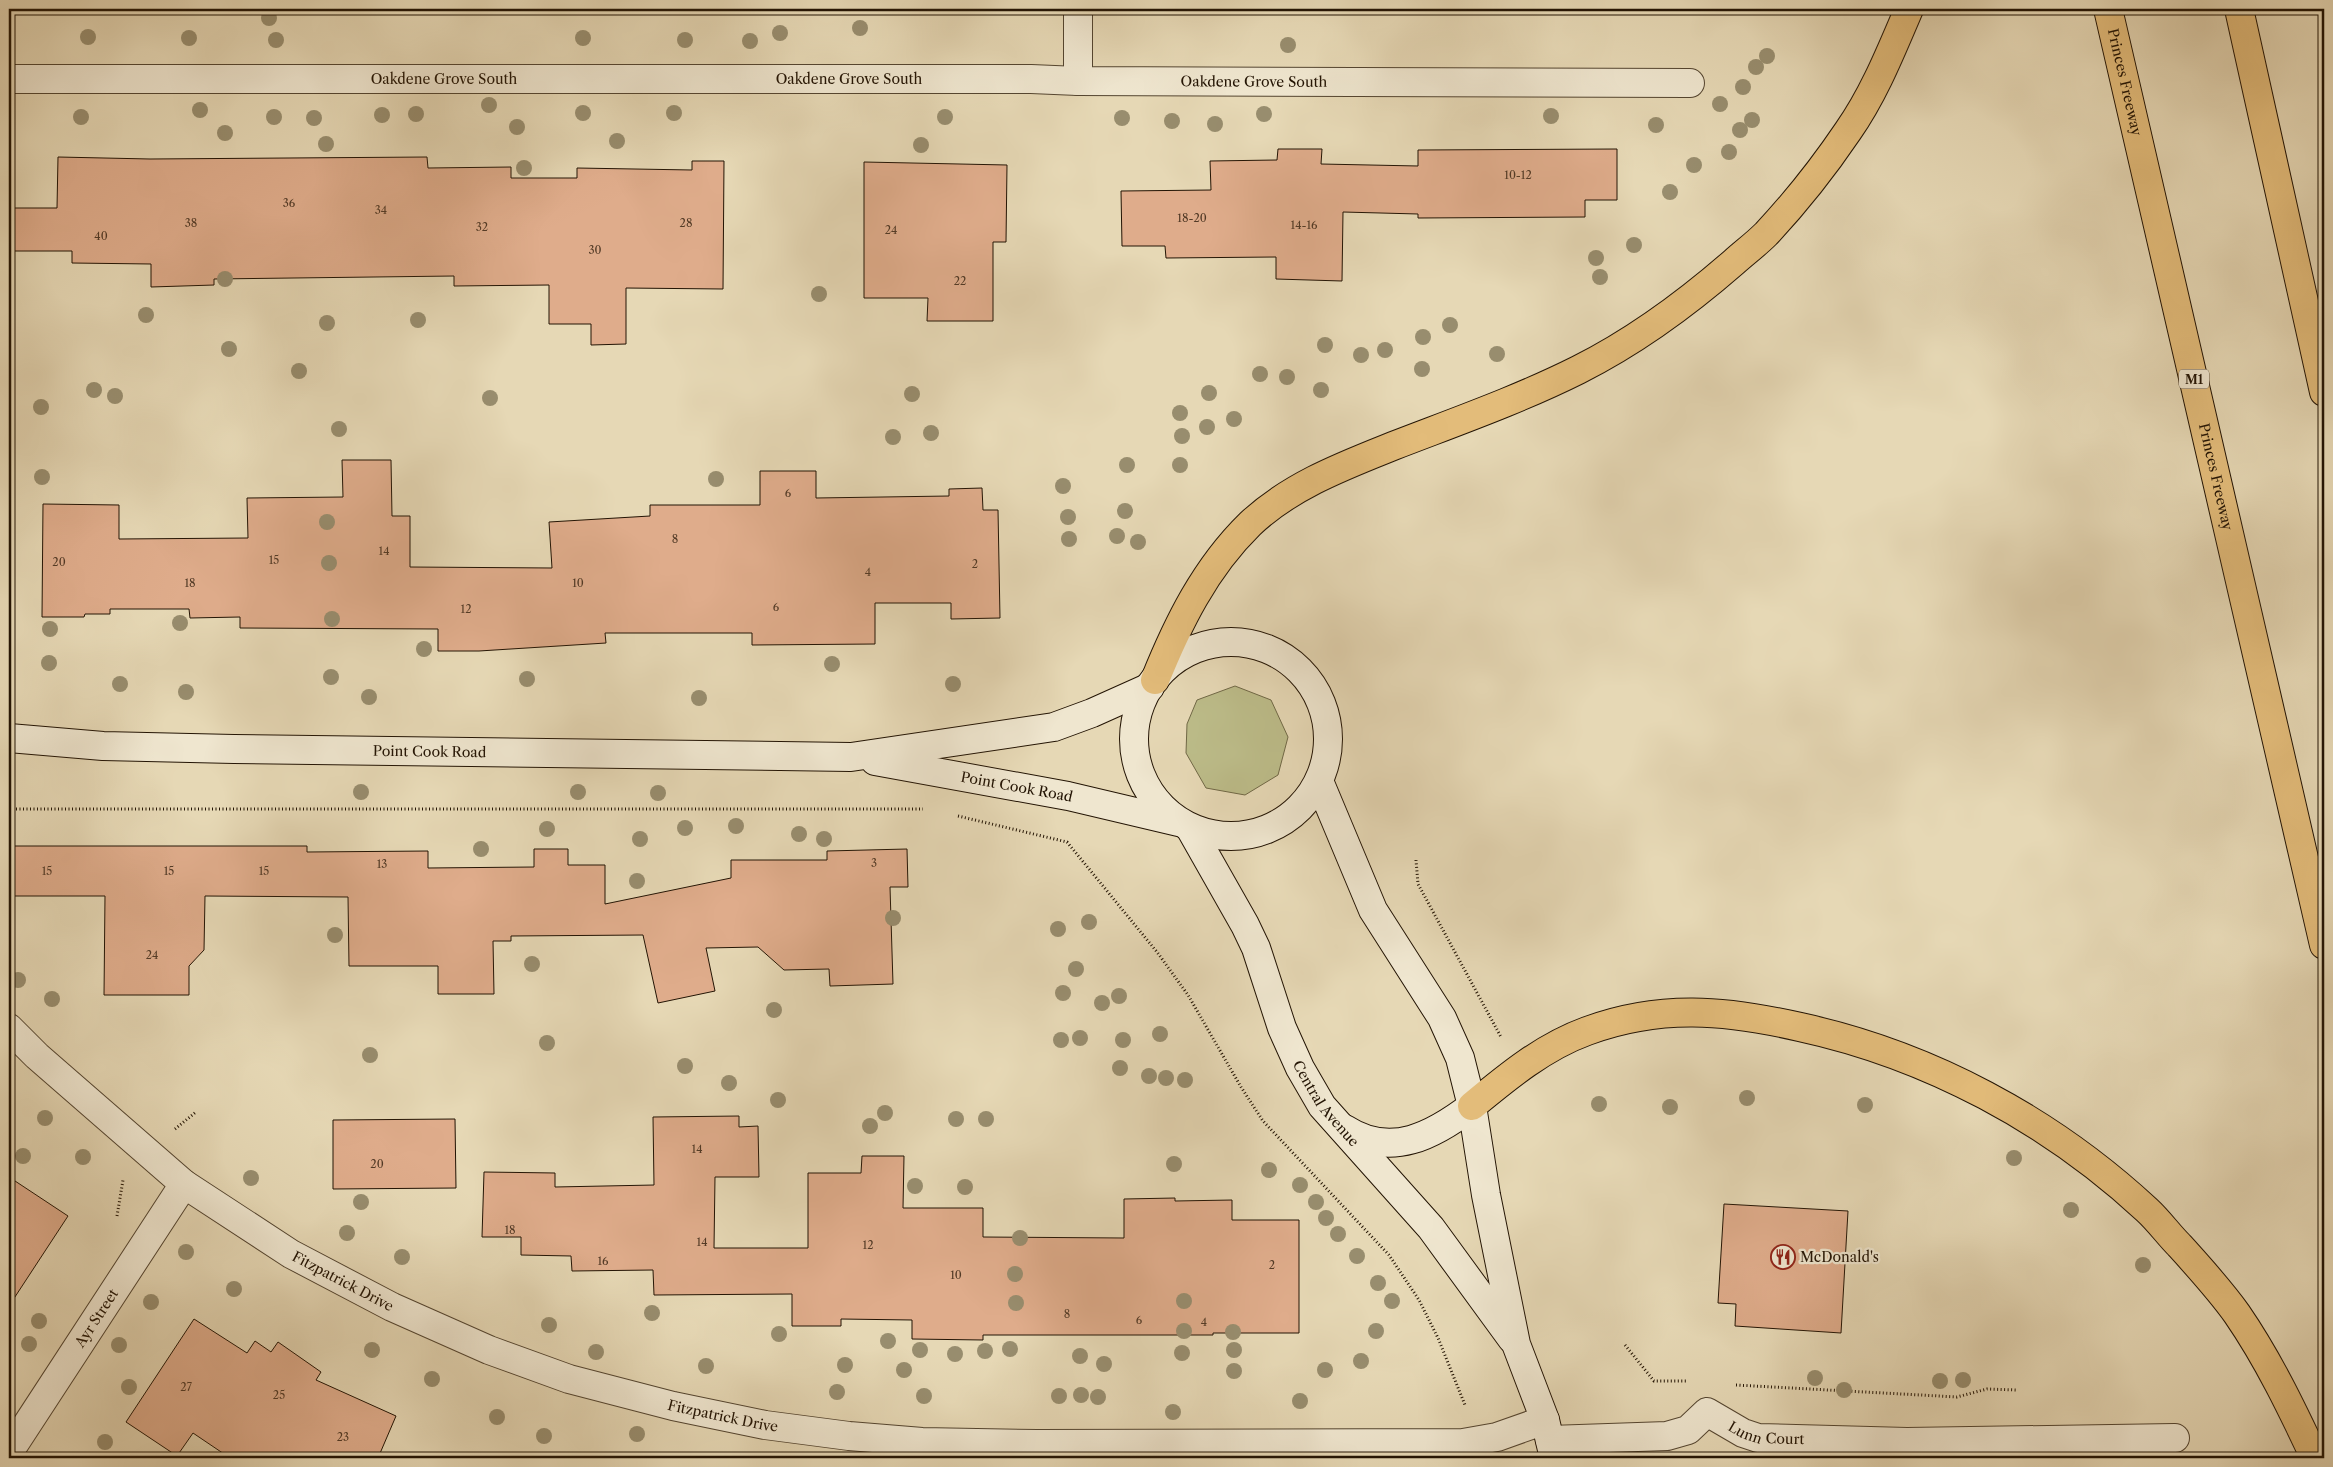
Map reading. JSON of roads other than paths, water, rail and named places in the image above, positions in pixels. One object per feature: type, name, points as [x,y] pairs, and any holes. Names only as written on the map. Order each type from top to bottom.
[{"type":"highway","points":[[1153,684],[1179,622],[1196,592],[1233,543],[1269,509],[1318,478],[1348,464],[1517,399],[1580,369],[1652,326],[1713,280],[1764,236],[1812,181],[1849,130],[1886,64],[1908,9]]},
{"type":"highway","name":"Princes Freeway","points":[[2108,9],[2324,945]]},
{"type":"highway","points":[[2240,9],[2324,392]]},
{"type":"highway","points":[[1472,1106],[1518,1069],[1585,1031],[1628,1019],[1667,1012],[1706,1012],[1753,1017],[1831,1035],[1913,1061],[1967,1085],[2022,1116],[2093,1164],[2148,1211],[2202,1271],[2236,1313],[2275,1378],[2315,1458]]},
{"type":"street","points":[[1078,9],[1078,81]]},
{"type":"street","name":"Oakdene Grove South","points":[[9,78],[991,79],[1078,81],[1690,83]]},
{"type":"street","name":"Point Cook Road","points":[[9,738],[103,746],[234,750],[852,757],[1054,727],[1080,718],[1153,684],[1179,657],[1205,645],[1222,642],[1263,646],[1284,657],[1312,686],[1326,720],[1328,739],[1326,758],[1319,781],[1297,812],[1282,823],[1264,831],[1246,836],[1228,837],[1208,834],[1186,825],[1068,796],[852,757]]},
{"type":"street","points":[[1153,684],[1141,704],[1136,722],[1134,742],[1137,761],[1143,779],[1152,796],[1165,810],[1186,825]]},
{"type":"street","name":"Central Avenue","points":[[1319,781],[1374,910],[1449,1031],[1460,1058],[1472,1106],[1486,1196],[1516,1344],[1550,1439]]},
{"type":"street","name":"Central Avenue","points":[[1186,825],[1245,925],[1256,948],[1290,1045],[1312,1089],[1332,1119],[1432,1228],[1516,1344]]},
{"type":"street","name":"Fitzpatrick Drive","points":[[9,1028],[37,1056],[184,1184],[291,1254],[392,1306],[488,1350],[569,1379],[673,1406],[765,1425],[849,1436],[922,1442],[1057,1444],[1478,1441],[1497,1437],[1550,1439]]},
{"type":"street","points":[[1332,1119],[1358,1136],[1379,1142],[1392,1142],[1412,1140],[1437,1131],[1472,1106]]},
{"type":"street","name":"Ayr Street","points":[[9,1452],[184,1184]]},
{"type":"street","name":"Lunn Court","points":[[1550,1439],[1667,1436],[1693,1427],[1707,1412],[1743,1433],[1758,1438],[1906,1442],[2175,1438]]},
{"type":"place","name":"McDonald's","points":[[1783,1257]]}]
